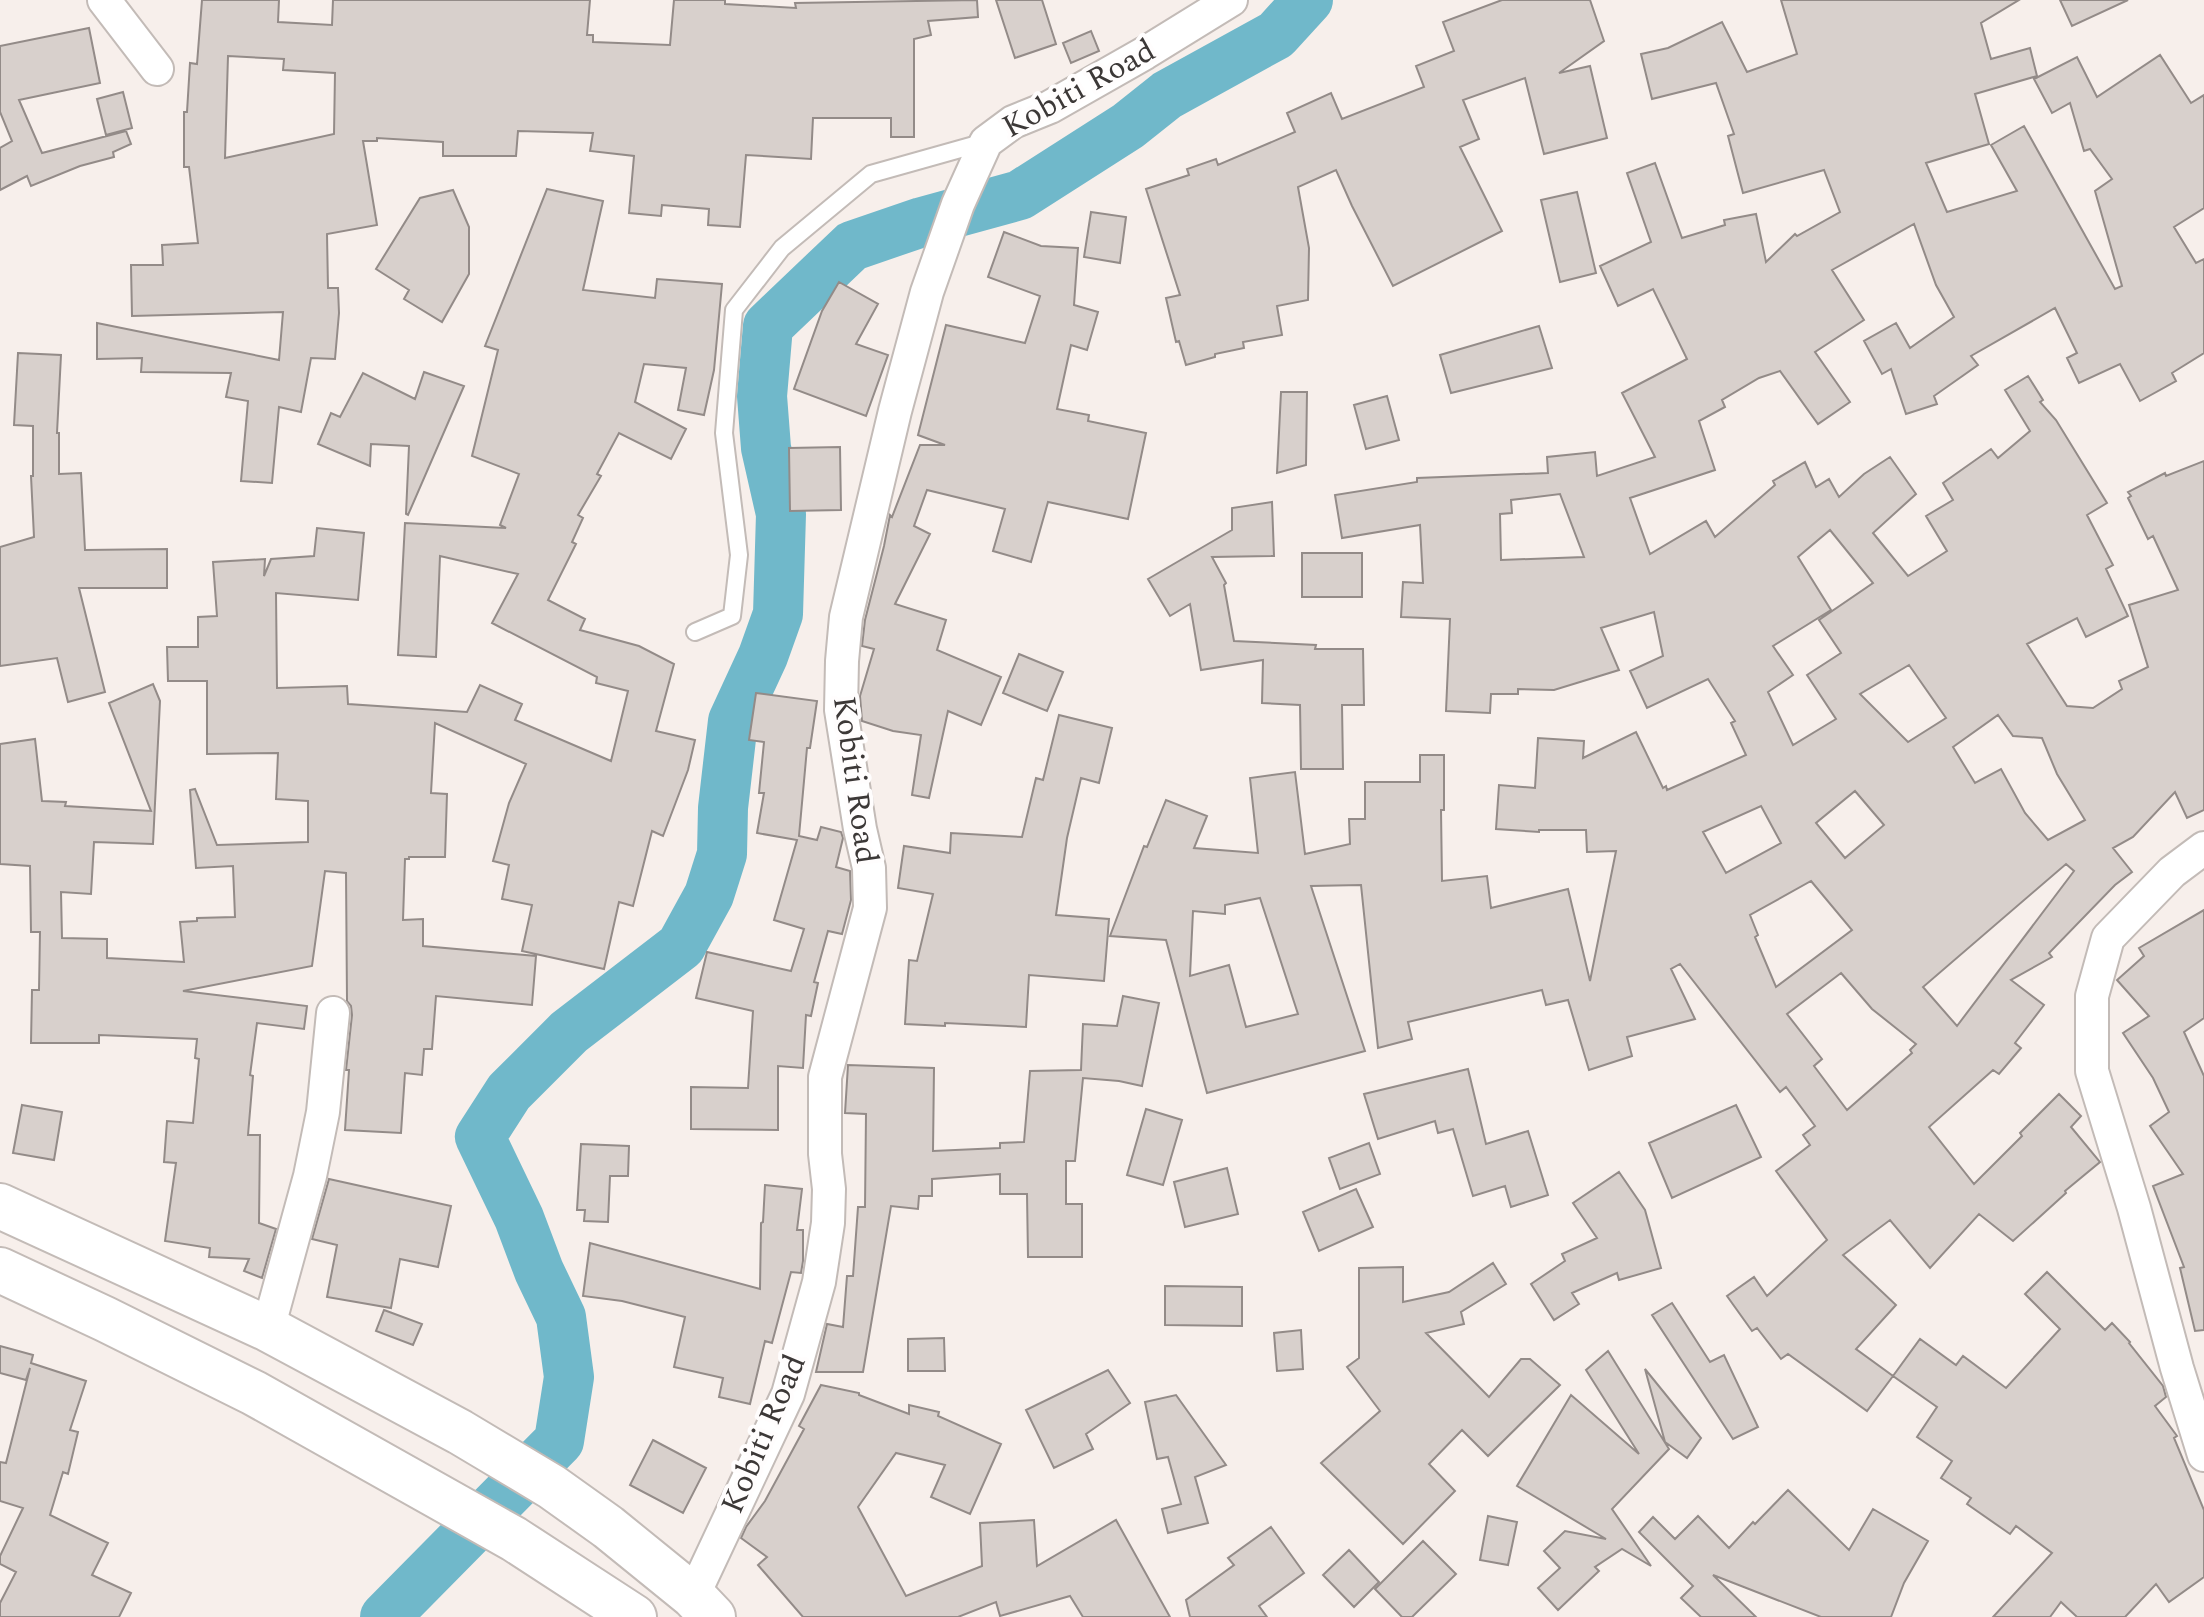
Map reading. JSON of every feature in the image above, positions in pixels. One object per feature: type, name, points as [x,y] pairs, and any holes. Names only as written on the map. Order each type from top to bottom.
[{"type":"main road","points":[[0,1206],[268,1329],[460,1432],[552,1487],[608,1527],[703,1606]]},
{"type":"main road","points":[[0,1270],[254,1393],[514,1539],[634,1617]]},
{"type":"street","points":[[104,0],[157,69]]},
{"type":"street","name":"Kobiti Road","points":[[703,1606],[788,1394],[819,1282],[828,1223],[829,1189],[825,1154],[825,1077],[870,908],[869,868],[841,710],[846,617],[927,292],[954,214],[986,142],[1013,122],[1064,99],[1231,0]]},
{"type":"street","points":[[2204,848],[2172,872],[2108,938],[2092,996],[2092,1071],[2204,1455]]},
{"type":"street","points":[[268,1329],[310,1176],[323,1112],[333,1013]]},
{"type":"lane","points":[[695,632],[732,616],[739,555],[724,433],[734,310],[782,248],[871,174],[986,142]]},
{"type":"building","points":[[202,0],[279,0],[278,22],[332,25],[333,0],[590,0],[587,35],[593,35],[593,42],[670,45],[674,0],[725,0],[725,4],[796,8],[795,3],[977,0],[978,17],[928,21],[931,35],[914,39],[914,137],[891,137],[891,118],[813,118],[811,159],[746,155],[740,227],[708,225],[709,209],[662,205],[661,216],[629,213],[634,156],[590,151],[593,133],[518,131],[516,156],[443,156],[443,142],[377,138],[377,141],[363,141],[377,225],[327,234],[328,288],[338,288],[335,359],[311,358],[301,412],[279,407],[272,483],[241,481],[248,401],[226,397],[231,373],[141,372],[142,358],[97,359],[97,323],[279,360],[283,312],[132,316],[131,265],[163,265],[162,245],[198,243],[189,167],[184,167],[184,112],[187,112],[190,63],[197,64]],"holes":[[[228,56],[284,59],[283,70],[335,73],[334,134],[225,158]]]},
{"type":"building","points":[[996,0],[1042,0],[1056,44],[1015,58]]},
{"type":"building","points":[[1502,0],[1590,0],[1604,41],[1559,73],[1590,66],[1607,138],[1544,154],[1525,78],[1463,100],[1479,139],[1460,147],[1502,231],[1393,286],[1336,170],[1298,187],[1309,248],[1308,300],[1277,306],[1282,335],[1243,342],[1244,348],[1186,365],[1179,341],[1176,342],[1166,298],[1180,295],[1146,189],[1189,175],[1187,169],[1216,159],[1218,165],[1295,132],[1287,113],[1331,93],[1342,119],[1424,87],[1416,66],[1454,51],[1443,22]]},
{"type":"building","points":[[1781,0],[2019,0],[1981,23],[1991,59],[2030,48],[2037,76],[1975,94],[1989,144],[1926,163],[1947,212],[2017,191],[1991,145],[2024,126],[2115,289],[2122,286],[2095,191],[2112,179],[2090,149],[2084,151],[2070,103],[2052,113],[2034,79],[2077,57],[2097,97],[2160,55],[2191,103],[2204,95],[2204,208],[2174,227],[2196,263],[2204,259],[2204,353],[2172,373],[2176,381],[2140,401],[2120,364],[2079,383],[2067,358],[2077,353],[2055,308],[1971,356],[1978,365],[1934,396],[1937,404],[1906,414],[1891,369],[1882,374],[1864,341],[1896,323],[1910,348],[1954,317],[1936,285],[1914,224],[1832,270],[1864,320],[1815,352],[1850,402],[1818,424],[1780,371],[1759,378],[1722,400],[1725,407],[1699,421],[1715,470],[1630,498],[1650,554],[1706,521],[1715,537],[1775,485],[1773,481],[1805,462],[1816,487],[1829,479],[1839,497],[1864,474],[1890,457],[1916,494],[1873,533],[1908,576],[1947,551],[1926,516],[1953,500],[1943,483],[1991,449],[1998,458],[2030,431],[2005,390],[2028,376],[2043,400],[2040,402],[2056,420],[2107,503],[2087,515],[2113,565],[2106,569],[2128,616],[2086,637],[2077,618],[2027,644],[2067,706],[2093,708],[2122,689],[2119,681],[2148,667],[2129,605],[2178,590],[2153,536],[2148,539],[2128,492],[2165,473],[2166,476],[2204,461],[2204,810],[2187,818],[2175,792],[2133,837],[2113,848],[2132,872],[2115,885],[2049,953],[2052,957],[2011,980],[2044,1005],[2015,1043],[2021,1048],[1999,1074],[1993,1070],[1929,1127],[1974,1184],[2059,1094],[2081,1116],[2071,1127],[2100,1162],[2013,1241],[1979,1214],[1930,1268],[1890,1220],[1843,1255],[1896,1305],[1856,1349],[1893,1376],[1867,1411],[1788,1354],[1781,1359],[1757,1328],[1752,1331],[1727,1296],[1754,1277],[1767,1296],[1827,1240],[1776,1171],[1810,1145],[1803,1135],[1815,1126],[1786,1087],[1780,1092],[1680,964],[1671,969],[1695,1019],[1627,1037],[1632,1056],[1589,1070],[1568,1000],[1546,1005],[1542,990],[1408,1022],[1412,1039],[1378,1048],[1361,885],[1311,886],[1365,1051],[1207,1093],[1166,940],[1110,936],[1144,846],[1147,847],[1166,800],[1207,816],[1194,848],[1258,853],[1250,778],[1295,772],[1305,854],[1350,844],[1349,819],[1365,819],[1365,782],[1420,782],[1420,755],[1444,755],[1442,881],[1487,876],[1491,908],[1568,889],[1590,981],[1616,851],[1587,852],[1586,830],[1539,832],[1496,829],[1499,785],[1535,788],[1538,738],[1584,741],[1583,758],[1636,732],[1663,788],[1666,786],[1667,790],[1746,755],[1731,723],[1735,721],[1708,679],[1647,708],[1630,671],[1663,656],[1654,612],[1601,628],[1619,670],[1554,690],[1518,689],[1518,694],[1491,694],[1490,713],[1446,711],[1450,619],[1401,617],[1403,582],[1423,583],[1420,525],[1342,538],[1335,495],[1417,482],[1417,478],[1548,473],[1547,457],[1595,452],[1597,476],[1655,457],[1622,393],[1687,359],[1653,289],[1618,306],[1600,266],[1651,242],[1627,173],[1655,163],[1682,238],[1725,225],[1724,220],[1756,214],[1766,262],[1795,234],[1797,236],[1840,212],[1824,170],[1743,193],[1728,136],[1734,134],[1716,83],[1652,99],[1641,54],[1668,48],[1722,22],[1747,72],[1797,54]],"holes":[[[1560,494],[1584,557],[1501,560],[1500,514],[1512,513],[1511,500]],[[1830,530],[1873,583],[1819,620],[1841,653],[1807,675],[1836,719],[1793,745],[1768,692],[1793,675],[1773,646],[1831,610],[1798,557]],[[1909,665],[1946,718],[1908,742],[1860,694]],[[1998,715],[2013,736],[2042,738],[2057,774],[2085,820],[2048,840],[2025,813],[2001,769],[1975,783],[1953,747]],[[1855,791],[1884,825],[1845,858],[1816,823]],[[1761,806],[1781,843],[1726,873],[1703,832]],[[2066,864],[2074,871],[1957,1026],[1923,987]],[[1811,881],[1852,930],[1776,987],[1755,937],[1758,935],[1750,915]],[[1260,898],[1298,1014],[1246,1027],[1229,965],[1190,976],[1193,911],[1225,914],[1225,905]],[[1841,973],[1872,1009],[1916,1044],[1910,1050],[1912,1053],[1847,1110],[1814,1066],[1822,1059],[1787,1014]]]},
{"type":"building","points":[[2060,0],[2128,0],[2072,26]]},
{"type":"building","points":[[89,28],[100,83],[19,100],[42,153],[126,131],[131,144],[113,152],[114,157],[80,166],[31,186],[27,176],[0,190],[0,148],[12,141],[0,112],[0,46]]},
{"type":"building","points":[[1091,31],[1099,51],[1071,63],[1063,43]]},
{"type":"building","points":[[123,92],[132,128],[106,135],[97,99]]},
{"type":"building","points":[[547,189],[603,201],[583,290],[655,298],[657,279],[722,284],[714,370],[704,415],[678,410],[686,368],[644,364],[635,402],[686,429],[671,459],[619,433],[597,474],[601,476],[578,515],[583,518],[572,542],[576,544],[548,600],[585,619],[580,630],[639,646],[674,664],[656,731],[695,740],[688,770],[663,836],[652,831],[633,906],[619,902],[604,969],[522,951],[532,905],[502,899],[509,865],[493,861],[509,803],[526,764],[435,723],[431,793],[447,794],[445,857],[405,859],[403,920],[423,919],[423,946],[536,956],[532,1005],[436,996],[432,1049],[424,1049],[422,1075],[405,1073],[401,1133],[345,1130],[349,1070],[346,1070],[352,1015],[347,1001],[346,873],[325,871],[312,966],[183,991],[307,1006],[304,1029],[257,1023],[250,1075],[253,1076],[248,1135],[260,1135],[259,1223],[276,1229],[262,1278],[244,1271],[249,1259],[209,1257],[210,1248],[165,1241],[176,1163],[164,1162],[167,1121],[193,1123],[199,1059],[195,1058],[197,1039],[99,1035],[99,1043],[31,1043],[32,990],[39,990],[40,932],[31,932],[30,866],[0,864],[0,744],[35,739],[42,801],[66,802],[65,806],[151,811],[109,703],[153,684],[160,701],[153,844],[94,842],[91,894],[61,892],[62,938],[107,939],[107,958],[184,962],[180,922],[197,921],[197,918],[235,917],[233,866],[196,868],[190,790],[195,789],[217,845],[308,842],[308,801],[276,799],[278,753],[207,754],[207,681],[168,681],[167,647],[198,647],[198,617],[217,616],[213,562],[265,559],[264,576],[271,559],[314,556],[317,528],[364,533],[358,600],[276,593],[277,688],[347,686],[348,704],[467,712],[480,685],[522,704],[515,720],[611,761],[628,691],[596,683],[597,677],[492,623],[518,574],[440,556],[436,657],[398,655],[405,523],[506,528],[500,525],[519,474],[472,456],[498,350],[485,346]]},
{"type":"building","points":[[453,190],[469,227],[469,274],[442,322],[404,299],[409,290],[376,269],[420,198]]},
{"type":"building","points":[[1577,192],[1596,273],[1560,282],[1541,200]]},
{"type":"building","points":[[1091,212],[1126,217],[1120,263],[1084,257]]},
{"type":"building","points":[[1004,232],[1041,246],[1078,248],[1074,305],[1098,312],[1087,350],[1071,345],[1057,409],[1089,415],[1088,421],[1146,433],[1128,519],[1048,502],[1031,562],[993,551],[1005,509],[927,490],[914,526],[930,534],[895,604],[946,620],[937,650],[1001,677],[981,725],[948,711],[929,798],[912,795],[921,735],[893,731],[862,721],[860,696],[874,649],[862,646],[865,620],[890,515],[892,517],[920,445],[945,445],[918,435],[946,325],[1025,343],[1040,296],[988,277]]},
{"type":"building","points":[[839,282],[878,304],[856,344],[888,355],[866,416],[794,389],[822,311]]},
{"type":"building","points":[[1539,326],[1552,368],[1451,393],[1440,355]]},
{"type":"building","points":[[18,353],[61,355],[57,433],[59,474],[81,473],[85,550],[167,549],[167,588],[79,588],[105,692],[68,702],[57,658],[0,666],[0,547],[34,537],[31,476],[33,426],[14,425]]},
{"type":"building","points":[[424,372],[464,386],[408,515],[409,446],[371,444],[370,466],[318,444],[331,413],[340,417],[363,373],[415,399]]},
{"type":"building","points":[[1281,392],[1307,392],[1306,465],[1277,473]]},
{"type":"building","points":[[1387,396],[1399,440],[1366,449],[1354,405]]},
{"type":"building","points":[[840,447],[841,510],[790,511],[789,448]]},
{"type":"building","points":[[1272,502],[1274,556],[1212,557],[1226,583],[1234,641],[1316,645],[1315,649],[1363,649],[1364,705],[1342,705],[1343,769],[1301,769],[1300,705],[1262,703],[1263,660],[1201,670],[1190,604],[1170,616],[1148,579],[1232,530],[1232,508]]},
{"type":"building","points":[[1302,553],[1362,553],[1362,597],[1302,597]]},
{"type":"building","points":[[1019,654],[1063,672],[1047,711],[1003,693]]},
{"type":"building","points":[[756,693],[817,701],[810,748],[807,748],[799,836],[817,840],[821,827],[841,832],[843,838],[836,867],[850,871],[851,900],[842,934],[828,931],[814,982],[818,983],[811,1016],[806,1015],[803,1068],[778,1066],[778,1130],[691,1129],[691,1087],[748,1088],[753,1011],[696,998],[707,952],[791,971],[804,929],[774,920],[797,840],[757,833],[764,793],[759,793],[764,742],[749,740]]},
{"type":"building","points":[[1059,715],[1112,728],[1099,783],[1081,778],[1067,838],[1056,915],[1109,919],[1104,981],[1029,975],[1026,1027],[905,1024],[909,960],[917,961],[933,894],[898,888],[904,846],[950,853],[951,833],[1022,837],[1036,778],[1043,780]]},
{"type":"building","points":[[2204,910],[2204,1018],[2184,1032],[2204,1076],[2204,1330],[2195,1331],[2180,1268],[2184,1267],[2153,1186],[2183,1174],[2150,1126],[2169,1112],[2153,1078],[2123,1033],[2149,1016],[2117,980],[2144,956],[2139,948]]},
{"type":"building","points":[[1123,996],[1159,1003],[1142,1086],[1083,1078],[1075,1161],[1066,1161],[1066,1204],[1082,1204],[1082,1257],[1028,1257],[1027,1194],[1000,1194],[1000,1174],[932,1179],[932,1196],[919,1196],[918,1209],[891,1206],[863,1372],[816,1372],[827,1324],[843,1327],[847,1276],[853,1276],[858,1207],[865,1207],[866,1114],[845,1113],[848,1065],[934,1068],[933,1151],[1000,1148],[1000,1143],[1024,1142],[1030,1071],[1081,1070],[1083,1024],[1117,1026]]},
{"type":"building","points":[[1468,1069],[1486,1144],[1528,1131],[1548,1195],[1511,1207],[1505,1186],[1473,1196],[1453,1129],[1438,1133],[1435,1121],[1378,1139],[1364,1094]]},
{"type":"building","points":[[22,1105],[62,1112],[54,1160],[13,1153]]},
{"type":"building","points":[[1736,1105],[1761,1157],[1672,1198],[1649,1143]]},
{"type":"building","points":[[1146,1109],[1182,1120],[1163,1185],[1127,1175]]},
{"type":"building","points":[[1369,1143],[1380,1174],[1340,1189],[1329,1158]]},
{"type":"building","points":[[581,1144],[629,1146],[628,1176],[610,1176],[608,1222],[584,1221],[585,1210],[577,1210]]},
{"type":"building","points":[[1227,1168],[1238,1214],[1185,1227],[1174,1182]]},
{"type":"building","points":[[1619,1172],[1645,1210],[1661,1268],[1619,1280],[1617,1273],[1572,1293],[1579,1304],[1554,1320],[1531,1284],[1565,1261],[1562,1254],[1597,1238],[1573,1203]]},
{"type":"building","points":[[329,1179],[451,1206],[438,1267],[400,1259],[391,1308],[327,1297],[337,1245],[312,1239]]},
{"type":"building","points":[[765,1185],[802,1189],[797,1230],[803,1230],[803,1261],[801,1273],[791,1272],[772,1343],[765,1341],[750,1404],[719,1397],[723,1378],[674,1367],[685,1317],[622,1301],[583,1296],[590,1243],[760,1289]]},
{"type":"building","points":[[1356,1189],[1373,1227],[1319,1251],[1303,1212]]},
{"type":"building","points":[[1493,1263],[1506,1284],[1461,1312],[1464,1324],[1426,1333],[1489,1397],[1521,1359],[1530,1359],[1560,1385],[1488,1456],[1462,1430],[1429,1464],[1455,1491],[1403,1544],[1321,1463],[1380,1411],[1347,1367],[1359,1358],[1359,1268],[1403,1267],[1403,1302],[1449,1292]]},
{"type":"building","points":[[2047,1272],[2105,1330],[2112,1323],[2163,1386],[2166,1397],[2155,1406],[2177,1436],[2174,1438],[2204,1510],[2204,1577],[2169,1602],[2156,1584],[2125,1617],[2077,1617],[2061,1602],[2050,1617],[1993,1617],[2052,1553],[2016,1526],[2010,1534],[1967,1504],[1971,1498],[1941,1478],[1952,1461],[1917,1437],[1937,1407],[1893,1376],[1920,1339],[1956,1365],[1963,1356],[2006,1388],[2060,1329],[2025,1294]]},
{"type":"building","points":[[1165,1286],[1242,1287],[1242,1326],[1165,1325]]},
{"type":"building","points":[[1672,1303],[1710,1362],[1724,1355],[1758,1427],[1733,1439],[1652,1315]]},
{"type":"building","points":[[384,1310],[422,1324],[413,1345],[376,1331]]},
{"type":"building","points":[[1301,1330],[1303,1369],[1277,1371],[1274,1333]]},
{"type":"building","points":[[944,1338],[945,1371],[908,1371],[908,1339]]},
{"type":"building","points":[[0,1346],[33,1355],[31,1363],[86,1381],[70,1430],[78,1432],[68,1474],[63,1472],[50,1515],[108,1543],[92,1575],[131,1593],[119,1617],[0,1617],[0,1603],[16,1572],[0,1564],[0,1556],[23,1508],[0,1501],[0,1462],[6,1463],[30,1368],[26,1380],[0,1373]]},
{"type":"building","points":[[1608,1351],[1669,1449],[1612,1509],[1651,1566],[1622,1549],[1595,1567],[1599,1571],[1558,1610],[1538,1588],[1560,1568],[1544,1551],[1565,1531],[1606,1539],[1517,1486],[1571,1395],[1639,1454],[1586,1370]]},
{"type":"building","points":[[1645,1369],[1701,1438],[1687,1458],[1665,1442]]},
{"type":"building","points":[[1108,1370],[1130,1403],[1086,1434],[1093,1449],[1054,1468],[1026,1410]]},
{"type":"building","points":[[821,1385],[859,1393],[909,1414],[909,1405],[939,1412],[938,1416],[1001,1444],[970,1514],[931,1497],[945,1465],[896,1453],[858,1507],[906,1596],[982,1566],[980,1523],[1034,1520],[1037,1566],[1116,1520],[1170,1617],[1083,1617],[1070,1596],[1000,1616],[996,1602],[958,1617],[803,1617],[758,1565],[767,1557],[741,1538],[804,1429],[799,1426]]},
{"type":"building","points":[[1176,1395],[1226,1465],[1195,1477],[1208,1523],[1168,1533],[1162,1509],[1181,1504],[1168,1457],[1157,1459],[1145,1402]]},
{"type":"building","points":[[653,1440],[706,1468],[683,1513],[630,1485]]},
{"type":"building","points":[[1788,1490],[1849,1550],[1873,1509],[1928,1541],[1904,1583],[1891,1617],[1821,1617],[1713,1575],[1756,1617],[1701,1617],[1681,1598],[1693,1586],[1639,1532],[1653,1517],[1675,1539],[1698,1516],[1729,1548]]},
{"type":"building","points":[[1488,1516],[1517,1522],[1508,1565],[1480,1560]]},
{"type":"building","points":[[1271,1527],[1304,1573],[1259,1606],[1267,1617],[1190,1617],[1186,1600],[1234,1565],[1228,1558]]},
{"type":"building","points":[[1423,1541],[1456,1574],[1412,1617],[1402,1617],[1375,1589]]},
{"type":"building","points":[[1349,1550],[1379,1582],[1354,1607],[1323,1575]]},
{"type":"waterway","points":[[385,1617],[559,1441],[569,1377],[561,1317],[480,1137],[509,1092],[569,1032],[681,946],[709,895],[722,854],[723,808],[733,721],[763,656],[778,614],[781,514],[766,448],[762,396],[768,326],[852,246],[922,222],[1020,195],[1128,126],[1167,95],[1276,35],[1308,0]]}]
